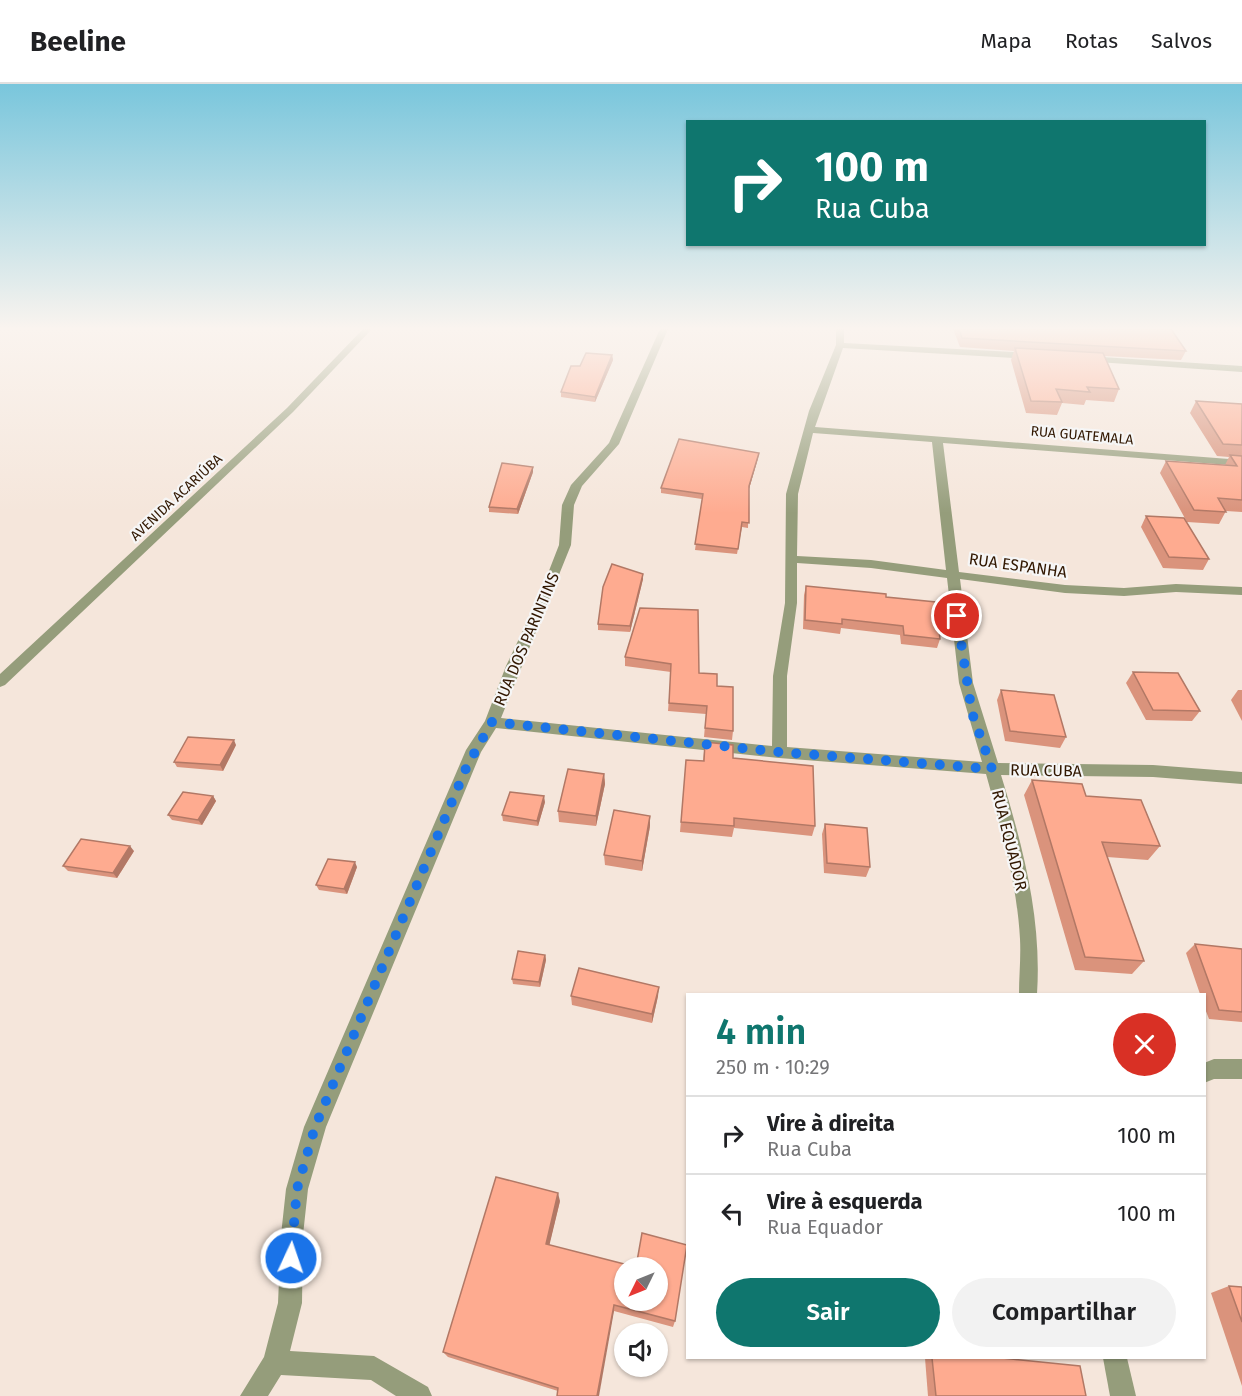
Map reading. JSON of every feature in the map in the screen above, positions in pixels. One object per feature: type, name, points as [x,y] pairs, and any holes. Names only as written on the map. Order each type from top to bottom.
[{"type":"street","name":"AVENIDA ACARIÚBA","points":[[0,682],[309,390]]},
{"type":"street","name":"RUA DOS PARINTINS","points":[[253,1396],[275,1362],[290,1303],[292,1235],[297,1189],[315,1127],[467,766],[492,722],[513,666],[544,599],[565,545],[567,504],[577,484],[614,444],[637,390]]},
{"type":"street","points":[[779,752],[780,676],[791,603],[792,494],[811,430],[814,411],[822,390]]},
{"type":"street","name":"RUA GUATEMALA","points":[[811,430],[1242,463]]},
{"type":"street","name":"RUA EQUADOR","points":[[937,439],[951,572],[966,682],[972,713],[992,769],[1026,906],[1030,976],[1028,993]]},
{"type":"street","name":"RUA ESPANHA","points":[[790,559],[951,572],[1065,589],[1124,592],[1197,588],[1242,591]]},
{"type":"street","name":"RUA CUBA","points":[[492,722],[779,752],[992,769],[1153,771],[1242,778]]},
{"type":"street","points":[[1206,1072],[1242,1069]]},
{"type":"street","points":[[1115,1359],[1123,1396]]},
{"type":"street","points":[[275,1362],[374,1368],[419,1396]]},
{"type":"building","points":[[562,390],[598,390],[595,397],[561,392]]},
{"type":"building","points":[[1028,390],[1057,390],[1062,402],[1031,401]]},
{"type":"building","points":[[1196,401],[1242,404],[1242,445],[1223,444]]},
{"type":"building","points":[[679,439],[759,453],[749,486],[749,523],[742,522],[738,549],[695,544],[703,494],[661,488]]},
{"type":"building","points":[[1230,455],[1242,456],[1242,500],[1218,498],[1226,512],[1194,510],[1166,461],[1237,466]]},
{"type":"building","points":[[502,463],[533,467],[517,509],[489,507]]},
{"type":"building","points":[[1146,516],[1184,518],[1209,559],[1169,557]]},
{"type":"building","points":[[612,564],[643,574],[630,626],[598,624],[603,587]]},
{"type":"building","points":[[806,586],[886,594],[886,597],[936,602],[940,639],[904,635],[903,626],[842,619],[842,624],[805,620]]},
{"type":"building","points":[[640,608],[698,610],[699,673],[717,674],[717,686],[733,687],[733,731],[705,728],[707,706],[669,703],[671,664],[625,657]]},
{"type":"building","points":[[1133,672],[1178,673],[1200,711],[1153,710]]},
{"type":"building","points":[[1001,690],[1054,695],[1066,737],[1010,731]]},
{"type":"building","points":[[188,737],[234,740],[220,765],[174,762]]},
{"type":"building","points":[[705,742],[733,745],[733,758],[813,766],[815,826],[734,818],[734,826],[681,822],[686,760],[704,761]]},
{"type":"building","points":[[568,769],[604,774],[596,816],[558,811]]},
{"type":"building","points":[[1032,780],[1082,784],[1086,796],[1141,800],[1160,846],[1102,842],[1144,961],[1085,957]]},
{"type":"building","points":[[183,792],[213,796],[198,820],[168,815]]},
{"type":"building","points":[[510,792],[544,796],[537,821],[502,815]]},
{"type":"building","points":[[614,810],[650,816],[642,861],[604,855]]},
{"type":"building","points":[[825,824],[867,828],[870,867],[827,863]]},
{"type":"building","points":[[81,839],[130,846],[113,873],[63,866]]},
{"type":"building","points":[[328,859],[355,862],[344,889],[316,885]]},
{"type":"building","points":[[1195,944],[1242,949],[1242,1012],[1219,1010]]},
{"type":"building","points":[[518,951],[545,955],[539,982],[512,979]]},
{"type":"building","points":[[579,968],[659,987],[652,1014],[571,996]]},
{"type":"building","points":[[496,1177],[558,1193],[546,1244],[614,1261],[614,1305],[597,1396],[557,1396],[558,1388],[443,1352]]},
{"type":"building","points":[[642,1233],[686,1245],[675,1321],[637,1311],[668,1311],[668,1257],[638,1257]]},
{"type":"building","points":[[1229,1286],[1242,1287],[1242,1322]]},
{"type":"building","points":[[932,1359],[1012,1359],[1080,1366],[1086,1396],[936,1396]]},
{"type":"route","points":[[291,1258],[297,1189],[315,1127],[467,766],[474,750],[492,722],[568,732],[779,752],[992,769],[972,713],[957,616]]}]
